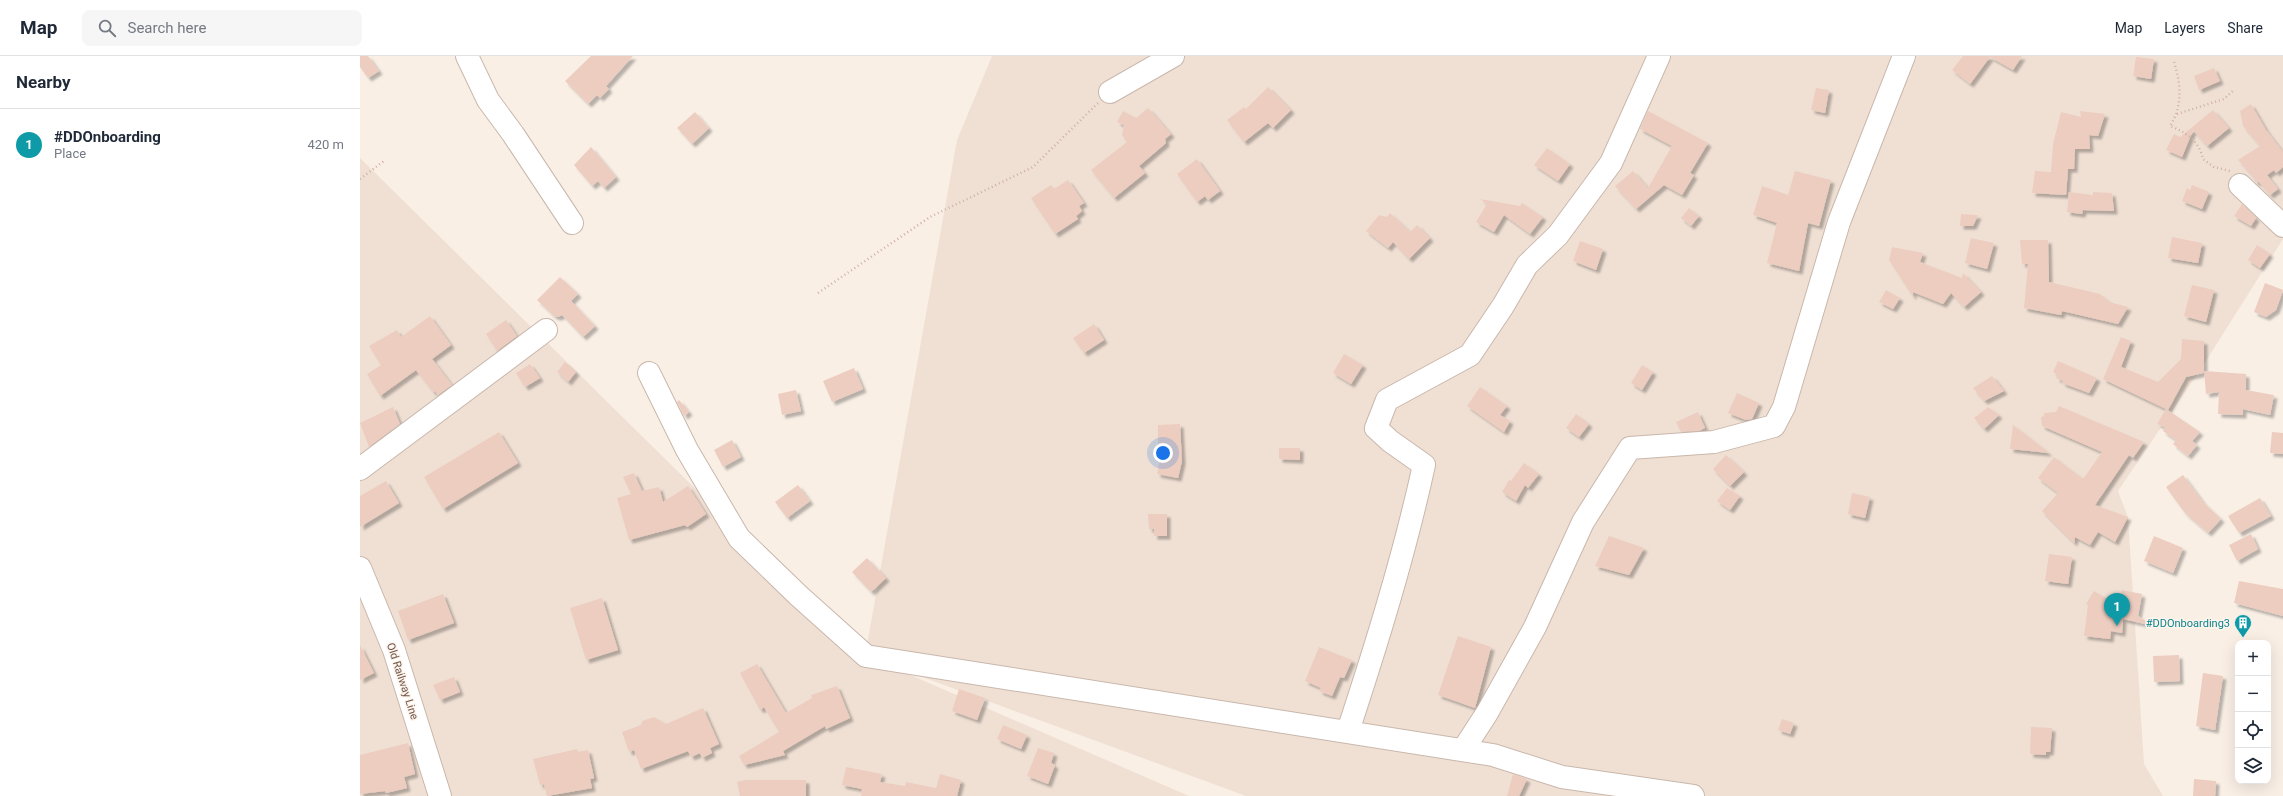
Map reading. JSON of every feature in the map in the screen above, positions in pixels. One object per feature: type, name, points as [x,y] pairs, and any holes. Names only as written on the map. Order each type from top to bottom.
[{"type":"street","points":[[467,56],[488,100],[513,134],[572,223]]},
{"type":"street","points":[[1110,92],[1173,56]]},
{"type":"street","points":[[1348,731],[1379,639],[1408,535],[1424,465],[1390,441],[1376,428],[1387,400],[1470,355],[1503,306],[1527,265],[1558,235],[1611,163],[1659,56]]},
{"type":"street","points":[[1463,750],[1487,713],[1535,627],[1583,522],[1630,448],[1714,442],[1774,426],[1784,407],[1839,222],[1904,56]]},
{"type":"street","points":[[2240,185],[2283,226]]},
{"type":"street","points":[[360,469],[546,330]]},
{"type":"street","points":[[649,373],[687,450],[739,538],[799,596],[866,656],[1493,755],[1562,777],[1693,796]]},
{"type":"street","name":"Old Railway Line","points":[[360,568],[394,650],[437,795]]},
{"type":"path","points":[[2174,62],[2179,85],[2180,105],[2170,126],[2188,135],[2201,148],[2203,159],[2214,167],[2228,170],[2240,185]]},
{"type":"path","points":[[2177,114],[2224,99],[2234,90]]},
{"type":"path","points":[[818,293],[930,217],[1033,167],[1110,92]]},
{"type":"path","points":[[360,179],[384,161]]},
{"type":"shaded area","points":[[992,56],[2283,56],[2283,239],[2204,364],[2118,491],[2128,517],[2144,764],[2163,796],[1246,796],[876,660],[1189,796],[360,796],[360,158],[865,656],[957,140]]},
{"type":"building","points":[[360,56],[368,56],[379,71],[368,78],[360,67]]},
{"type":"building","points":[[591,56],[633,56],[606,86],[609,89],[600,98],[597,95],[588,104],[565,81]]},
{"type":"building","points":[[1963,56],[2022,56],[2013,70],[1990,57],[1970,84],[1952,70]]},
{"type":"building","points":[[2136,57],[2154,59],[2151,79],[2133,76]]},
{"type":"building","points":[[2214,68],[2220,81],[2199,90],[2194,76]]},
{"type":"building","points":[[1268,87],[1291,110],[1273,128],[1268,123],[1244,142],[1227,120],[1244,107],[1246,109]]},
{"type":"building","points":[[1816,88],[1829,90],[1825,113],[1811,110]]},
{"type":"building","points":[[2251,104],[2266,130],[2283,152],[2283,167],[2276,173],[2274,170],[2267,175],[2278,189],[2270,195],[2259,182],[2255,182],[2254,177],[2238,160],[2260,146],[2243,126],[2240,111]]},
{"type":"building","points":[[1148,108],[1171,134],[1165,139],[1166,143],[1139,166],[1145,173],[1114,198],[1091,170],[1127,142],[1122,135],[1124,125],[1117,122],[1123,111],[1136,118]]},
{"type":"building","points":[[2213,110],[2229,128],[2207,146],[2193,130],[2182,157],[2166,150],[2174,134],[2180,137]]},
{"type":"building","points":[[1648,111],[1708,143],[1690,173],[1694,175],[1682,195],[1664,185],[1636,209],[1615,186],[1633,171],[1648,188],[1672,146],[1640,129]]},
{"type":"building","points":[[2080,111],[2105,114],[2098,136],[2089,135],[2090,149],[2075,149],[2074,169],[2068,169],[2066,195],[2032,193],[2035,171],[2051,172],[2053,144],[2061,112],[2081,117]]},
{"type":"building","points":[[695,112],[709,128],[692,144],[677,128]]},
{"type":"building","points":[[591,147],[616,177],[604,188],[598,181],[592,186],[574,165]]},
{"type":"building","points":[[1547,148],[1570,164],[1558,181],[1534,165]]},
{"type":"building","points":[[1197,159],[1220,191],[1208,200],[1205,196],[1197,202],[1177,174]]},
{"type":"building","points":[[1795,171],[1831,180],[1819,226],[1808,223],[1799,271],[1767,263],[1777,223],[1753,215],[1762,186],[1788,195]]},
{"type":"building","points":[[1068,180],[1084,203],[1079,206],[1082,211],[1076,216],[1078,219],[1055,234],[1031,198],[1051,185],[1054,189]]},
{"type":"building","points":[[2192,185],[2209,192],[2202,209],[2182,201],[2187,188],[2190,190]]},
{"type":"building","points":[[2069,192],[2093,195],[2093,192],[2112,193],[2114,211],[2083,210],[2082,214],[2067,212]]},
{"type":"building","points":[[1480,199],[1520,206],[1522,203],[1543,217],[1530,234],[1504,215],[1494,232],[1476,222],[1487,204]]},
{"type":"building","points":[[2242,204],[2256,218],[2251,226],[2234,216]]},
{"type":"building","points":[[1689,208],[1699,216],[1691,226],[1681,218]]},
{"type":"building","points":[[1390,213],[1410,232],[1417,225],[1430,238],[1409,259],[1393,242],[1388,248],[1366,231],[1379,215],[1387,217]]},
{"type":"building","points":[[1961,214],[1978,215],[1973,226],[1960,226]]},
{"type":"building","points":[[2172,237],[2202,243],[2198,263],[2168,258]]},
{"type":"building","points":[[1971,238],[1994,243],[1987,269],[1965,263]]},
{"type":"building","points":[[2020,240],[2048,240],[2049,282],[2100,294],[2109,302],[2128,307],[2118,324],[2062,311],[2061,315],[2024,308],[2028,264],[2022,264]]},
{"type":"building","points":[[1580,241],[1603,249],[1596,270],[1573,261]]},
{"type":"building","points":[[2257,245],[2270,254],[2260,268],[2248,260]]},
{"type":"building","points":[[1892,247],[1923,253],[1920,262],[1962,278],[1963,273],[1981,292],[1964,307],[1951,293],[1943,304],[1913,292],[1913,297],[1889,260]]},
{"type":"building","points":[[560,277],[578,294],[571,301],[595,326],[583,337],[562,315],[558,317],[554,316],[537,300]]},
{"type":"building","points":[[2265,283],[2283,290],[2276,310],[2266,317],[2254,312]]},
{"type":"building","points":[[2192,285],[2214,290],[2206,322],[2184,316]]},
{"type":"building","points":[[1886,290],[1900,298],[1893,309],[1879,302]]},
{"type":"building","points":[[430,316],[451,345],[432,359],[452,385],[438,395],[435,391],[433,392],[416,370],[380,396],[367,374],[381,365],[369,346],[397,330],[401,337]]},
{"type":"building","points":[[506,320],[517,336],[497,351],[486,334]]},
{"type":"building","points":[[1094,324],[1104,340],[1084,353],[1073,338]]},
{"type":"building","points":[[2121,337],[2131,341],[2121,367],[2158,382],[2181,359],[2182,339],[2204,341],[2204,371],[2203,373],[2186,377],[2168,410],[2103,379]]},
{"type":"building","points":[[1344,354],[1363,365],[1351,384],[1333,373]]},
{"type":"building","points":[[2058,361],[2097,378],[2089,393],[2062,383],[2063,381],[2056,378],[2058,375],[2053,372]]},
{"type":"building","points":[[565,362],[576,372],[568,382],[557,372]]},
{"type":"building","points":[[530,364],[540,378],[525,387],[516,373]]},
{"type":"building","points":[[1642,365],[1653,372],[1642,390],[1631,383]]},
{"type":"building","points":[[854,368],[863,389],[832,402],[823,381]]},
{"type":"building","points":[[2204,371],[2246,374],[2246,390],[2274,395],[2270,415],[2243,409],[2243,415],[2218,414],[2219,392],[2206,394]]},
{"type":"building","points":[[1992,376],[2004,391],[1984,401],[1973,388]]},
{"type":"building","points":[[1480,387],[1507,406],[1500,415],[1510,421],[1504,432],[1467,406]]},
{"type":"building","points":[[796,390],[801,411],[782,415],[778,394]]},
{"type":"building","points":[[1737,393],[1759,403],[1752,419],[1746,420],[1728,413]]},
{"type":"building","points":[[679,400],[689,412],[684,416],[677,402]]},
{"type":"building","points":[[2059,406],[2144,442],[2133,458],[2129,455],[2095,505],[2128,517],[2115,542],[2098,532],[2090,545],[2075,537],[2074,543],[2042,511],[2058,493],[2038,478],[2054,457],[2083,479],[2102,452],[2042,426],[2041,417],[2044,416],[2044,413],[2056,412]]},
{"type":"building","points":[[393,407],[400,424],[369,447],[360,423]]},
{"type":"building","points":[[1988,407],[1999,415],[1984,429],[1974,418]]},
{"type":"building","points":[[2166,409],[2200,432],[2192,441],[2197,445],[2188,456],[2173,444],[2176,440],[2163,431],[2165,427],[2157,424]]},
{"type":"building","points":[[1698,412],[1705,428],[1699,431],[1681,432],[1676,422]]},
{"type":"building","points":[[1576,414],[1589,424],[1579,437],[1566,428]]},
{"type":"building","points":[[1180,424],[1182,461],[1178,478],[1157,474],[1162,450],[1158,450],[1158,425]]},
{"type":"building","points":[[2013,425],[2049,453],[2010,449]]},
{"type":"building","points":[[499,432],[518,463],[443,509],[424,477]]},
{"type":"building","points":[[2272,432],[2283,433],[2283,454],[2270,453]]},
{"type":"building","points":[[732,440],[741,457],[723,467],[714,450]]},
{"type":"building","points":[[1279,448],[1300,448],[1300,460],[1279,459]]},
{"type":"building","points":[[1726,455],[1744,472],[1730,486],[1713,469]]},
{"type":"building","points":[[1524,463],[1539,474],[1528,488],[1525,485],[1516,501],[1502,492],[1509,480],[1511,481]]},
{"type":"building","points":[[634,473],[642,491],[659,487],[663,502],[688,486],[706,514],[687,527],[685,525],[629,540],[617,498],[631,494],[623,477]]},
{"type":"building","points":[[2183,475],[2203,502],[2221,519],[2208,533],[2185,513],[2166,487]]},
{"type":"building","points":[[386,481],[399,503],[360,527],[360,496]]},
{"type":"building","points":[[798,485],[810,501],[787,518],[775,502]]},
{"type":"building","points":[[1727,488],[1740,496],[1730,510],[1717,501]]},
{"type":"building","points":[[1852,493],[1870,497],[1865,518],[1848,514]]},
{"type":"building","points":[[2260,498],[2271,516],[2239,533],[2228,516]]},
{"type":"building","points":[[1148,514],[1167,514],[1167,536],[1154,536],[1154,529],[1149,529]]},
{"type":"building","points":[[2251,534],[2258,549],[2237,561],[2229,545]]},
{"type":"building","points":[[1609,536],[1644,548],[1629,575],[1595,566]]},
{"type":"building","points":[[2154,536],[2183,548],[2173,573],[2144,561]]},
{"type":"building","points":[[2049,554],[2072,557],[2068,584],[2045,581]]},
{"type":"building","points":[[867,558],[886,578],[871,592],[852,572]]},
{"type":"building","points":[[2239,581],[2283,589],[2283,616],[2234,603]]},
{"type":"building","points":[[2122,590],[2142,594],[2138,616],[2146,621],[2145,624],[2123,619],[2122,633],[2111,631],[2110,639],[2084,636],[2088,605],[2086,604],[2094,591],[2119,606]]},
{"type":"building","points":[[443,594],[454,623],[408,640],[398,611]]},
{"type":"building","points":[[602,598],[618,650],[586,660],[570,608]]},
{"type":"building","points":[[1458,636],[1491,647],[1475,708],[1438,695]]},
{"type":"building","points":[[360,645],[374,673],[360,680]]},
{"type":"building","points":[[1319,647],[1352,660],[1344,678],[1340,677],[1332,696],[1319,691],[1321,688],[1305,681]]},
{"type":"building","points":[[2179,655],[2180,681],[2154,682],[2153,656]]},
{"type":"building","points":[[757,664],[786,713],[812,698],[811,695],[837,686],[850,718],[826,729],[825,726],[783,751],[785,755],[744,765],[739,756],[779,732],[764,707],[760,710],[740,673]]},
{"type":"building","points":[[2203,673],[2223,676],[2215,730],[2196,726]]},
{"type":"building","points":[[454,677],[460,692],[440,700],[433,685]]},
{"type":"building","points":[[959,689],[985,698],[977,720],[952,711]]},
{"type":"building","points":[[703,708],[719,744],[710,748],[712,753],[702,758],[700,753],[691,757],[688,751],[641,769],[634,750],[629,752],[622,732],[641,725],[642,721],[654,717],[666,724]]},
{"type":"building","points":[[1782,719],[1794,723],[1790,734],[1778,730]]},
{"type":"building","points":[[1003,725],[1027,735],[1021,749],[997,739]]},
{"type":"building","points":[[2031,727],[2052,728],[2050,752],[2046,752],[2046,755],[2030,754]]},
{"type":"building","points":[[408,743],[415,774],[404,777],[407,788],[386,793],[385,791],[360,794],[360,755]]},
{"type":"building","points":[[1038,748],[1054,753],[1051,763],[1055,765],[1048,784],[1027,776]]},
{"type":"building","points":[[577,749],[578,752],[588,750],[594,778],[590,779],[592,788],[547,796],[544,784],[540,785],[533,759]]},
{"type":"building","points":[[846,767],[882,774],[880,782],[905,786],[906,782],[936,788],[940,774],[961,780],[957,796],[861,796],[862,789],[842,785]]},
{"type":"building","points":[[1513,774],[1527,779],[1519,796],[1507,796]]},
{"type":"building","points":[[2194,779],[2216,781],[2215,796],[2193,796]]},
{"type":"building","points":[[745,780],[806,780],[806,796],[740,796],[737,782]]},
{"type":"place","name":"#DDOnboarding","points":[[2117,626]]},
{"type":"place","name":"#DDOnboarding3","points":[[2243,638]]}]
